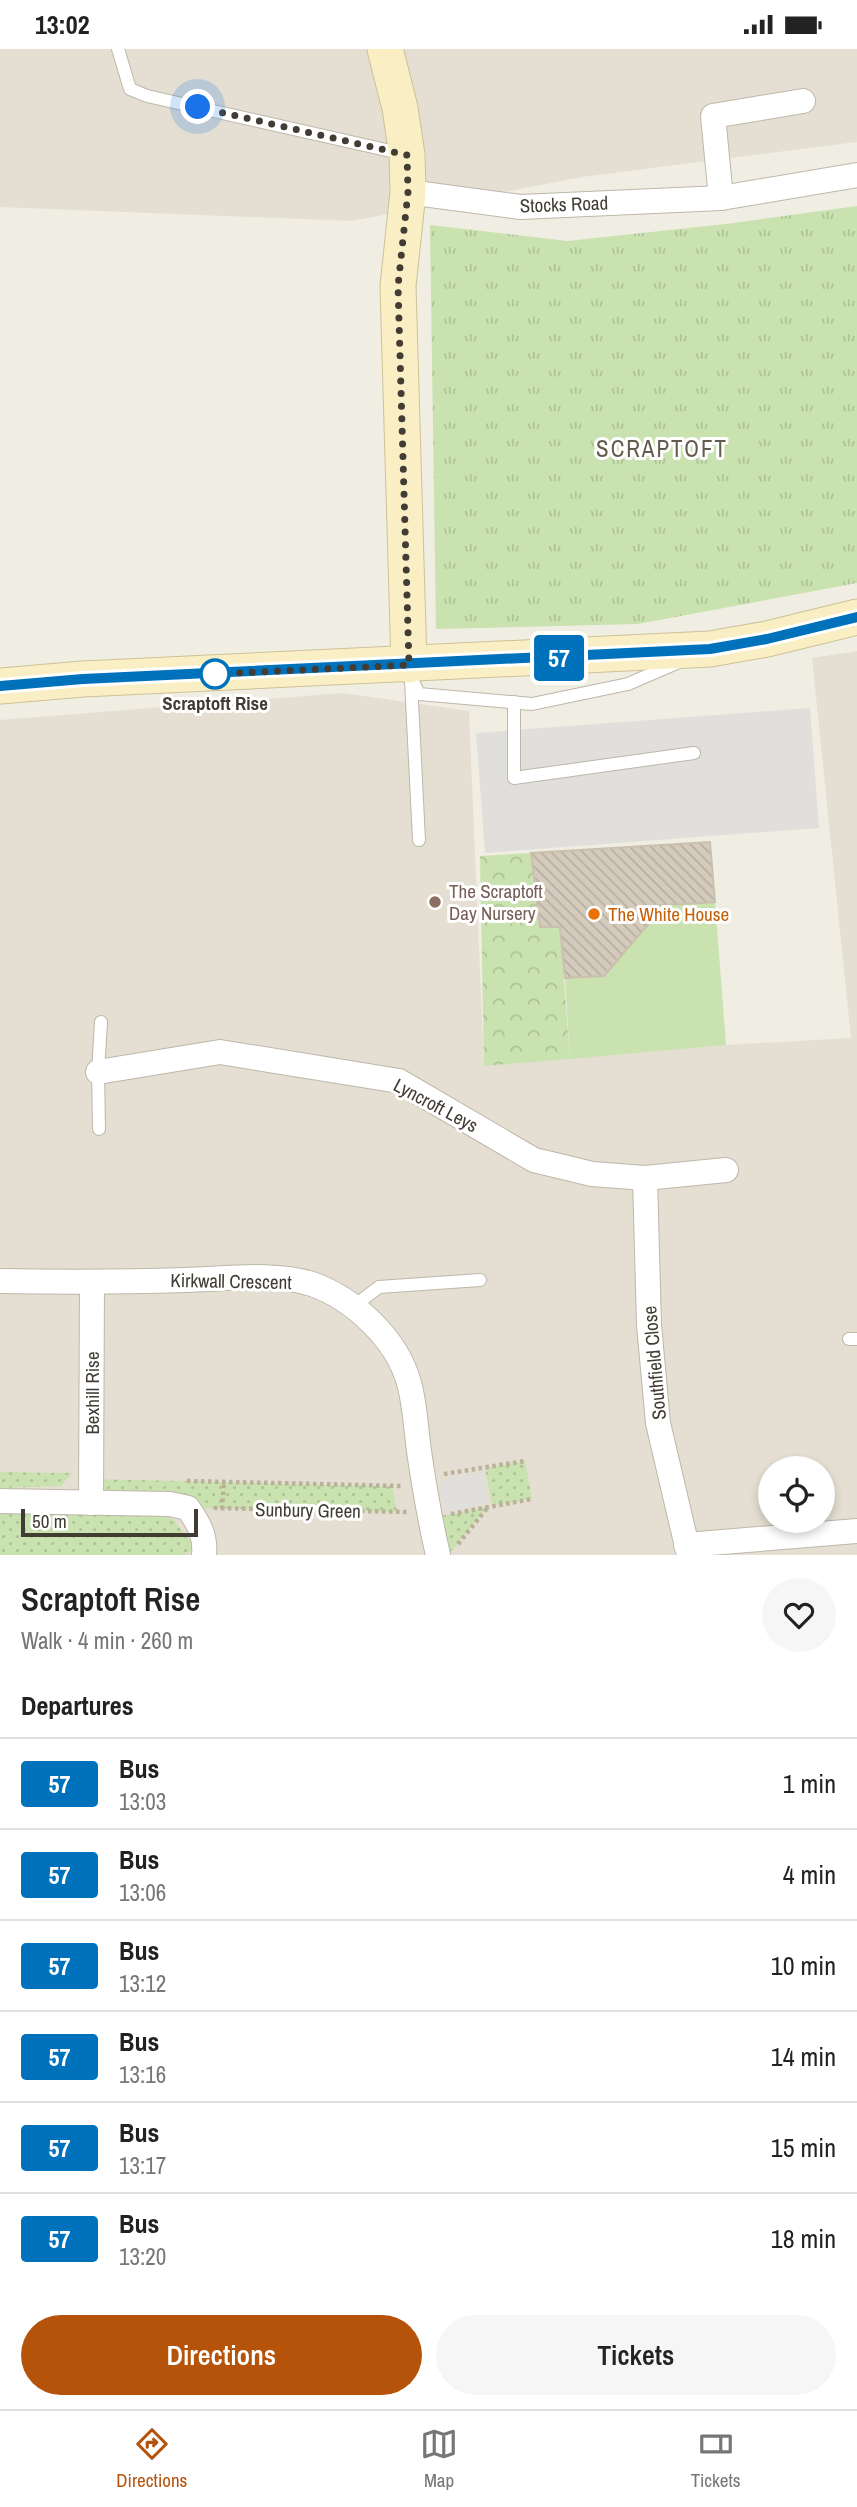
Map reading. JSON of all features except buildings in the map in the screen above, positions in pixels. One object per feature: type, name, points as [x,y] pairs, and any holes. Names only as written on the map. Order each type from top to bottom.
[{"type":"street","points":[[385,49],[400,108],[407,155],[408,192],[398,286],[410,671]]},
{"type":"street","points":[[721,198],[713,116],[803,101]]},
{"type":"street","name":"Stocks Road","points":[[408,192],[522,207],[721,198],[857,175]]},
{"type":"street","points":[[0,686],[83,679],[410,671],[710,649],[767,639],[857,617]]},
{"type":"street","name":"Lyncroft Leys","points":[[98,1073],[220,1052],[399,1081],[534,1160],[592,1174],[645,1178],[726,1170]]},
{"type":"street","name":"Southfield Close","points":[[645,1178],[649,1325],[658,1423],[688,1550],[857,1531]]},
{"type":"street","name":"Kirkwall Crescent","points":[[0,1281],[254,1278],[288,1280],[310,1284],[354,1306],[372,1323],[402,1364],[410,1384],[429,1515],[447,1550]]},
{"type":"street","name":"Bexhill Rise","points":[[91,1503],[92,1282]]},
{"type":"street","points":[[0,1501],[170,1504],[188,1508],[200,1525],[205,1542],[204,1555]]},
{"type":"lane","points":[[118,49],[130,89],[147,96],[407,155]]},
{"type":"lane","points":[[410,671],[419,694],[532,704],[628,684],[710,649]]},
{"type":"lane","points":[[410,671],[419,841]]},
{"type":"lane","points":[[514,702],[514,778],[695,753]]},
{"type":"lane","points":[[99,1129],[101,1022]]},
{"type":"lane","points":[[354,1306],[379,1287],[480,1280]]},
{"type":"path","points":[[184,1481],[423,1482],[525,1461]]},
{"type":"path","points":[[222,1509],[224,1482]]},
{"type":"path","name":"Sunbury Green","points":[[188,1508],[429,1515],[532,1499]]},
{"type":"path","points":[[447,1550],[488,1507]]},
{"type":"shaded area","points":[[0,49],[857,49],[857,142],[582,177],[352,221],[0,207]]},
{"type":"shaded area","points":[[857,651],[857,1555],[0,1555],[0,720],[343,693],[469,711],[484,1066],[726,1045],[851,1038],[812,658]]},
{"type":"shaded area","points":[[810,708],[819,828],[485,853],[476,733]]},
{"type":"shaded area","points":[[483,1471],[487,1503],[445,1512],[440,1481]]},
{"type":"green space","points":[[857,206],[857,583],[638,624],[436,629],[430,225],[567,241],[726,224]]},
{"type":"green space","points":[[531,853],[540,927],[560,927],[570,1059],[484,1066],[480,856]]},
{"type":"green space","points":[[715,902],[726,1045],[570,1059],[565,978],[604,976],[651,921],[650,906]]},
{"type":"green space","points":[[525,1461],[532,1499],[492,1506],[485,1468]]},
{"type":"green space","points":[[0,1472],[72,1473],[61,1486],[0,1488]]},
{"type":"green space","points":[[91,1479],[392,1486],[397,1512],[188,1508],[91,1498]]},
{"type":"green space","points":[[488,1507],[448,1555],[430,1518]]},
{"type":"green space","points":[[0,1508],[169,1514],[194,1546],[187,1555],[0,1555]]},
{"type":"bus line","name":"57","points":[[0,686],[83,679],[710,649],[767,639],[857,617]]},
{"type":"place","name":"Scraptoft Rise","points":[[215,674]]},
{"type":"place","name":"The Scraptoft Day Nursery","points":[[435,902]]},
{"type":"place","name":"The White House","points":[[594,914]]},
{"type":"district","name":"SCRAPTOFT","points":[[662,449]]},
{"type":"route","points":[[198,107],[407,155],[408,192],[398,286],[409,665],[215,674]]}]
